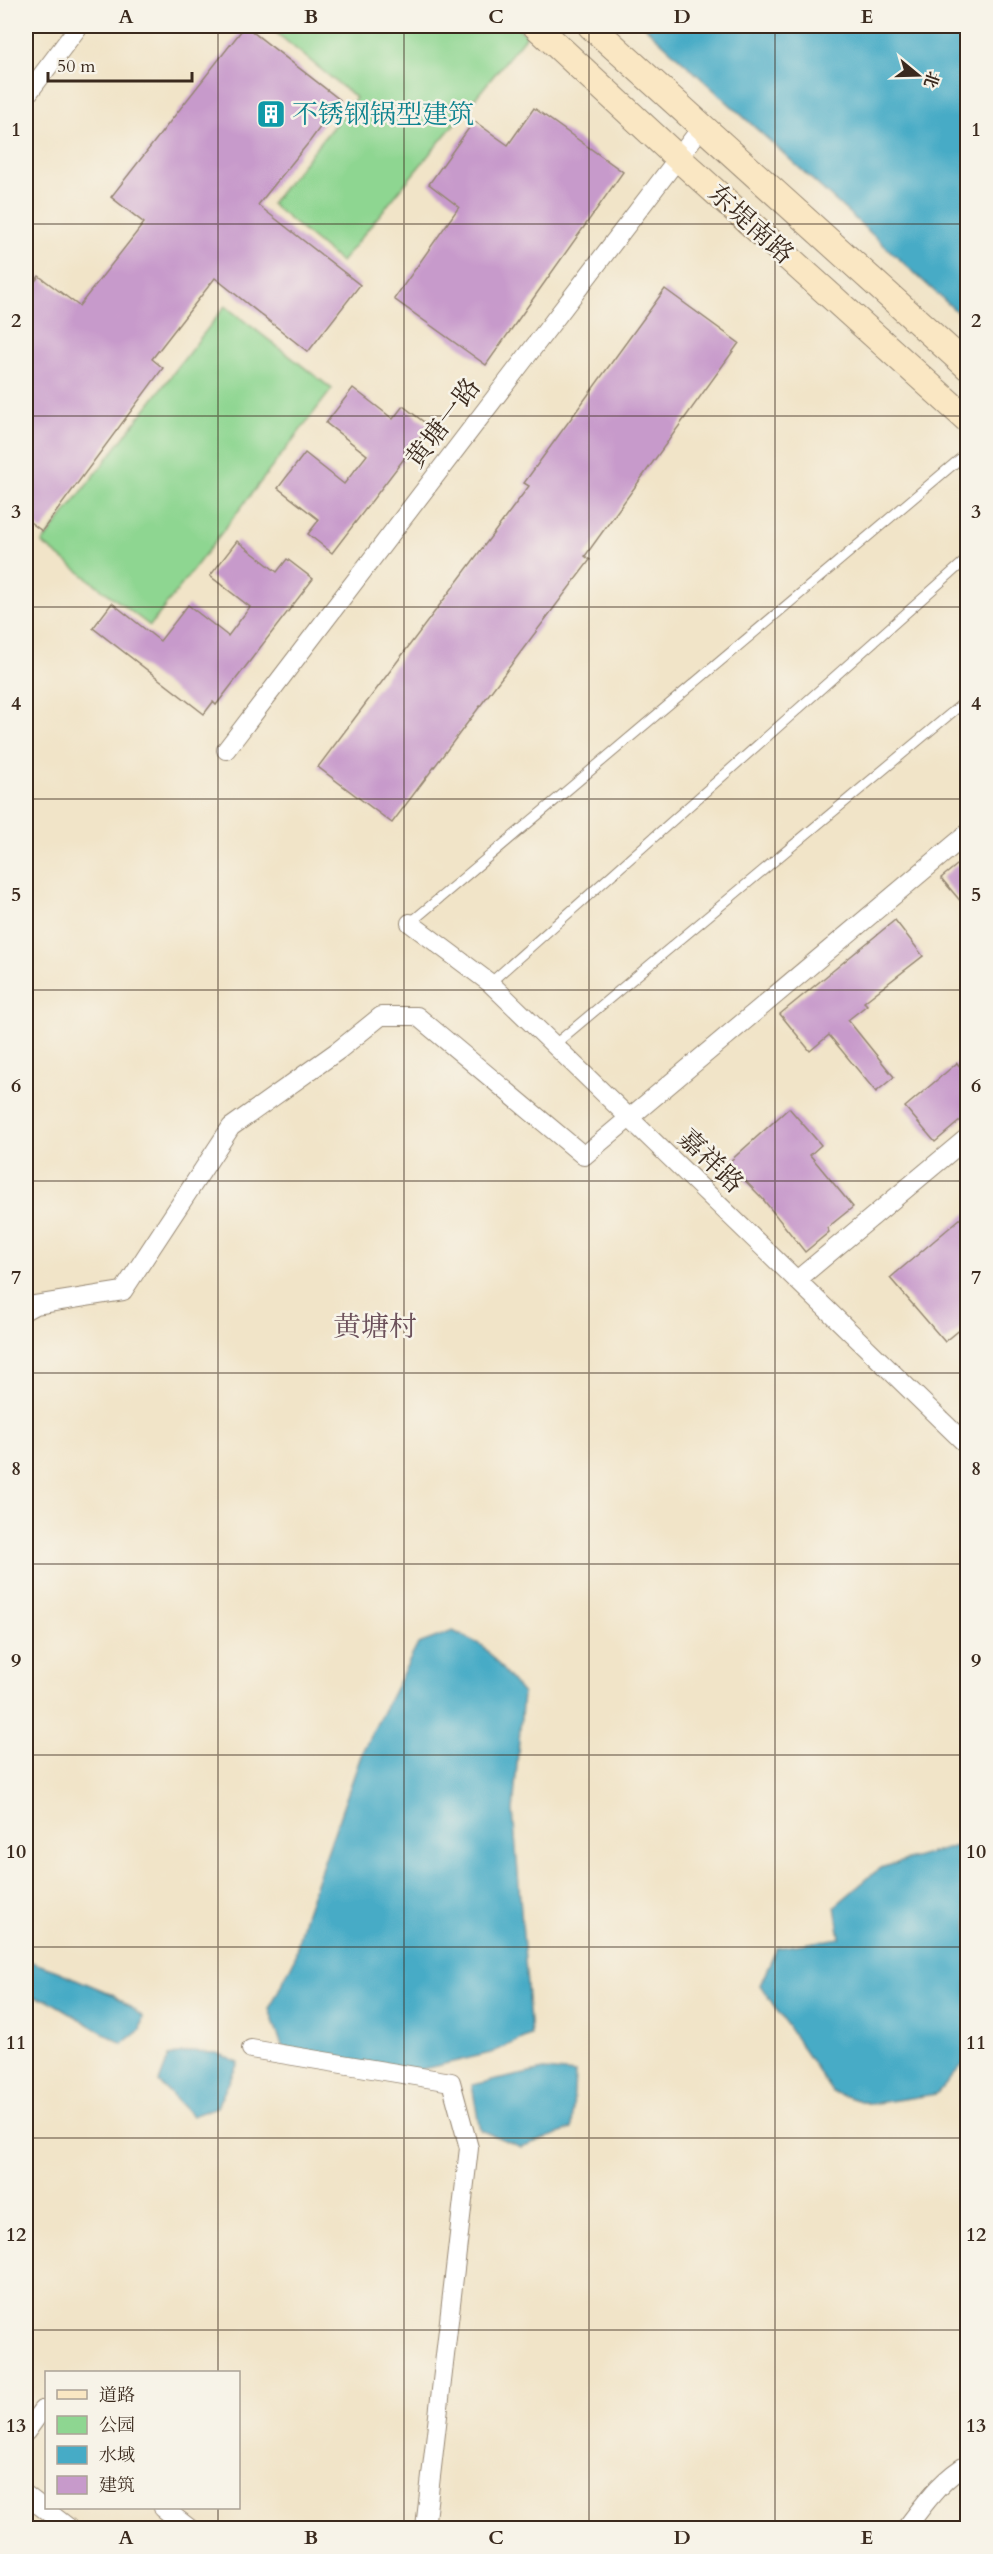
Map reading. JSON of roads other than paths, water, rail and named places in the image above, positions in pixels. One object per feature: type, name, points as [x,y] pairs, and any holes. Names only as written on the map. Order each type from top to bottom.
[{"type":"main road","name":"东堤南路","points":[[536,26],[678,158],[968,420]]},
{"type":"main road","name":"东堤南路","points":[[591,26],[701,128],[968,367]]},
{"type":"street","points":[[26,96],[79,26]]},
{"type":"street","name":"黄塘一路","points":[[225,750],[701,128]]},
{"type":"street","points":[[26,1310],[35,1305],[123,1292],[231,1126],[339,1050],[381,1016],[417,1016],[584,1156],[631,1119],[968,833]]},
{"type":"street","name":"嘉祥路","points":[[410,923],[490,984],[968,1446]]},
{"type":"street","points":[[797,1280],[968,1137]]},
{"type":"street","points":[[251,2049],[451,2082],[469,2148],[425,2529]]},
{"type":"street","points":[[26,2432],[44,2411]]},
{"type":"street","points":[[906,2529],[939,2487],[954,2472],[968,2464]]},
{"type":"street","points":[[26,2494],[69,2529]]},
{"type":"street","points":[[164,2509],[189,2529]]},
{"type":"lane","points":[[410,923],[968,452]]},
{"type":"lane","points":[[490,984],[968,558]]},
{"type":"lane","points":[[554,1045],[968,699]]},
{"type":"water","points":[[644,26],[954,26],[968,38],[967,321]]},
{"type":"water","points":[[453,1631],[483,1646],[523,1694],[513,1811],[531,2035],[491,2053],[402,2074],[285,2054],[269,2009],[294,1960],[304,1918],[363,1750],[418,1644]]},
{"type":"water","points":[[963,1844],[968,1846],[967,2060],[936,2094],[870,2104],[832,2092],[760,1985],[777,1948],[840,1938],[835,1906],[880,1868]]},
{"type":"water","points":[[26,1960],[114,1995],[143,2017],[140,2030],[122,2044],[48,2000],[26,1996]]},
{"type":"water","points":[[188,2052],[217,2053],[238,2063],[217,2107],[192,2116],[159,2082],[169,2056]]},
{"type":"water","points":[[544,2070],[575,2073],[572,2129],[521,2147],[480,2130],[472,2085]]},
{"type":"place","name":"不锈钢锅型建筑","points":[[271,114]]},
{"type":"district","name":"黄塘村","points":[[375,1327]]}]
